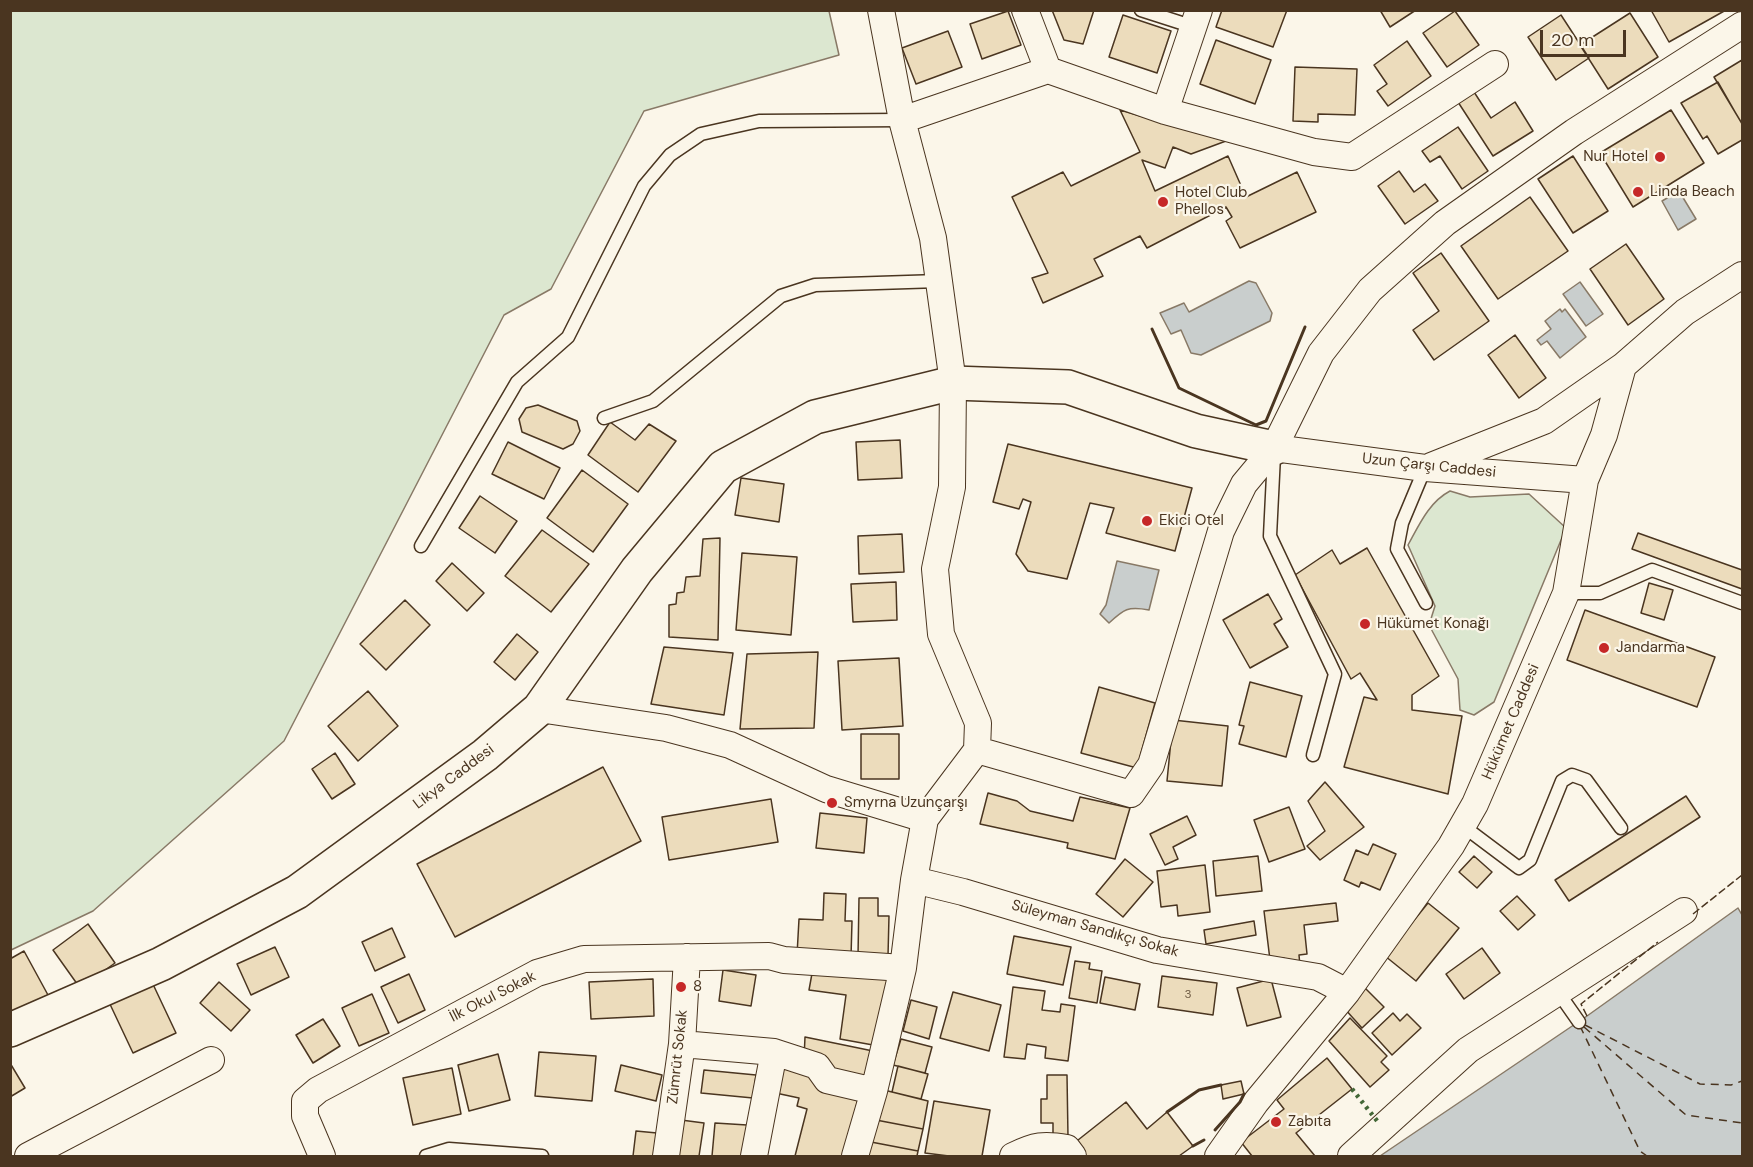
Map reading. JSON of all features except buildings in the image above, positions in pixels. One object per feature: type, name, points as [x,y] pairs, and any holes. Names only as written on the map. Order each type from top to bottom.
[{"type":"street","points":[[855,1156],[874,1091],[903,968],[914,880],[926,819],[977,750],[978,723],[941,634],[935,569],[952,487],[953,383],[933,238],[902,120],[882,10]]},
{"type":"street","points":[[1025,10],[1048,70]]},
{"type":"street","points":[[1165,111],[1197,19]]},
{"type":"street","points":[[977,750],[1131,794],[1151,765],[1221,531],[1244,484],[1274,448],[1321,353],[1370,290],[1445,223],[1574,132],[1743,26]]},
{"type":"street","points":[[902,120],[1048,70],[1165,111],[1314,152],[1352,157],[1495,64]]},
{"type":"street","points":[[1425,468],[1544,421],[1623,366],[1685,312],[1743,275]]},
{"type":"street","name":"Hükümet Caddesi","points":[[1218,1156],[1257,1102],[1347,992],[1451,846],[1475,804],[1566,593],[1585,480],[1604,435],[1623,366]]},
{"type":"street","name":"Likya Caddesi","points":[[10,1030],[161,964],[297,892],[484,755],[539,709],[637,570],[723,466],[815,417],[953,383],[1068,387],[1196,431],[1274,448]]},
{"type":"street","name":"Uzun Çarşı Caddesi","points":[[1274,448],[1425,468],[1585,480]]},
{"type":"street","points":[[539,709],[666,728],[730,745],[826,789],[926,819]]},
{"type":"street","name":"Süleyman Sandıkçı Sokak","points":[[914,880],[963,891],[1156,950],[1318,978],[1347,992]]},
{"type":"street","points":[[1351,1156],[1468,1050],[1684,911]]},
{"type":"street","name":"İlk Okul Sokak","points":[[322,1156],[305,1116],[305,1101],[318,1090],[537,973],[584,959],[687,957],[769,956],[784,960],[903,968]]},
{"type":"street","name":"Zümrüt Sokak","points":[[666,1156],[682,1044],[687,957]]},
{"type":"street","points":[[682,1044],[774,1052],[818,1066],[827,1080],[874,1091]]},
{"type":"street","points":[[754,1156],[774,1052]]},
{"type":"street","points":[[28,1156],[211,1060]]},
{"type":"street","points":[[1013,1156],[1045,1144],[1067,1148],[1073,1156]]},
{"type":"lane","points":[[1141,10],[1197,19]]},
{"type":"lane","points":[[421,546],[517,382],[568,337],[644,186],[670,155],[701,134],[759,121],[902,120]]},
{"type":"lane","points":[[604,418],[653,401],[781,296],[815,285],[939,281]]},
{"type":"lane","points":[[1274,448],[1270,536],[1335,674],[1313,755]]},
{"type":"lane","points":[[1425,468],[1402,523],[1397,549],[1426,603]]},
{"type":"lane","points":[[1566,593],[1600,593],[1652,570],[1743,603]]},
{"type":"lane","points":[[1462,826],[1519,868],[1530,860],[1562,782],[1572,775],[1586,780],[1621,828]]},
{"type":"lane","points":[[1558,992],[1579,1022]]},
{"type":"lane","points":[[426,1156],[449,1149],[542,1156]]},
{"type":"green space","points":[[11,10],[829,11],[839,55],[644,111],[551,289],[504,315],[284,741],[93,911],[11,950]]},
{"type":"green space","points":[[1450,491],[1470,497],[1529,494],[1566,528],[1494,702],[1474,715],[1460,710],[1458,679],[1429,625],[1435,606],[1408,545],[1430,508]]},
{"type":"shaded area","points":[[1679,191],[1696,219],[1678,230],[1662,201]]},
{"type":"shaded area","points":[[1249,281],[1256,283],[1272,313],[1270,321],[1201,355],[1191,353],[1181,330],[1171,334],[1160,313],[1184,303],[1189,312]]},
{"type":"shaded area","points":[[1580,282],[1603,314],[1586,326],[1563,294]]},
{"type":"shaded area","points":[[1560,309],[1562,312],[1565,309],[1586,337],[1560,358],[1547,341],[1541,345],[1537,340],[1551,329],[1545,321]]},
{"type":"shaded area","points":[[1117,561],[1159,570],[1149,610],[1136,608],[1127,610],[1109,623],[1100,614],[1106,605]]},
{"type":"shaded area","points":[[1738,908],[1742,915],[1742,1156],[1380,1156],[1587,1016]]},
{"type":"ferry route","points":[[1585,1025],[1700,1084],[1731,1085],[1742,1081]]},
{"type":"ferry route","points":[[1580,1026],[1640,1151],[1647,1156]]},
{"type":"ferry route","points":[[1584,1027],[1686,1115],[1742,1123]]},
{"type":"hedge","points":[[1352,1089],[1378,1122]]},
{"type":"fence","points":[[1693,914],[1742,875]]},
{"type":"fence","points":[[1587,1016],[1581,1004],[1658,942]]},
{"type":"wall","points":[[1152,329],[1179,388],[1256,425],[1266,421],[1305,327]]},
{"type":"wall","points":[[1167,1112],[1199,1090],[1221,1085]]},
{"type":"wall","points":[[1215,1130],[1240,1102],[1244,1094]]},
{"type":"wall","points":[[1193,1146],[1204,1140]]},
{"type":"place","name":"Nur Hotel","points":[[1660,157]]},
{"type":"place","name":"Linda Beach","points":[[1638,192]]},
{"type":"place","name":"Hotel Club Phellos","points":[[1163,202]]},
{"type":"place","name":"Ekici Otel","points":[[1147,521]]},
{"type":"place","name":"Hükümet Konağı","points":[[1365,624]]},
{"type":"place","name":"Jandarma","points":[[1604,648]]},
{"type":"place","name":"Smyrna Uzunçarşı","points":[[832,803]]},
{"type":"place","name":"8","points":[[681,987]]},
{"type":"place","name":"Zabıta","points":[[1276,1122]]}]
